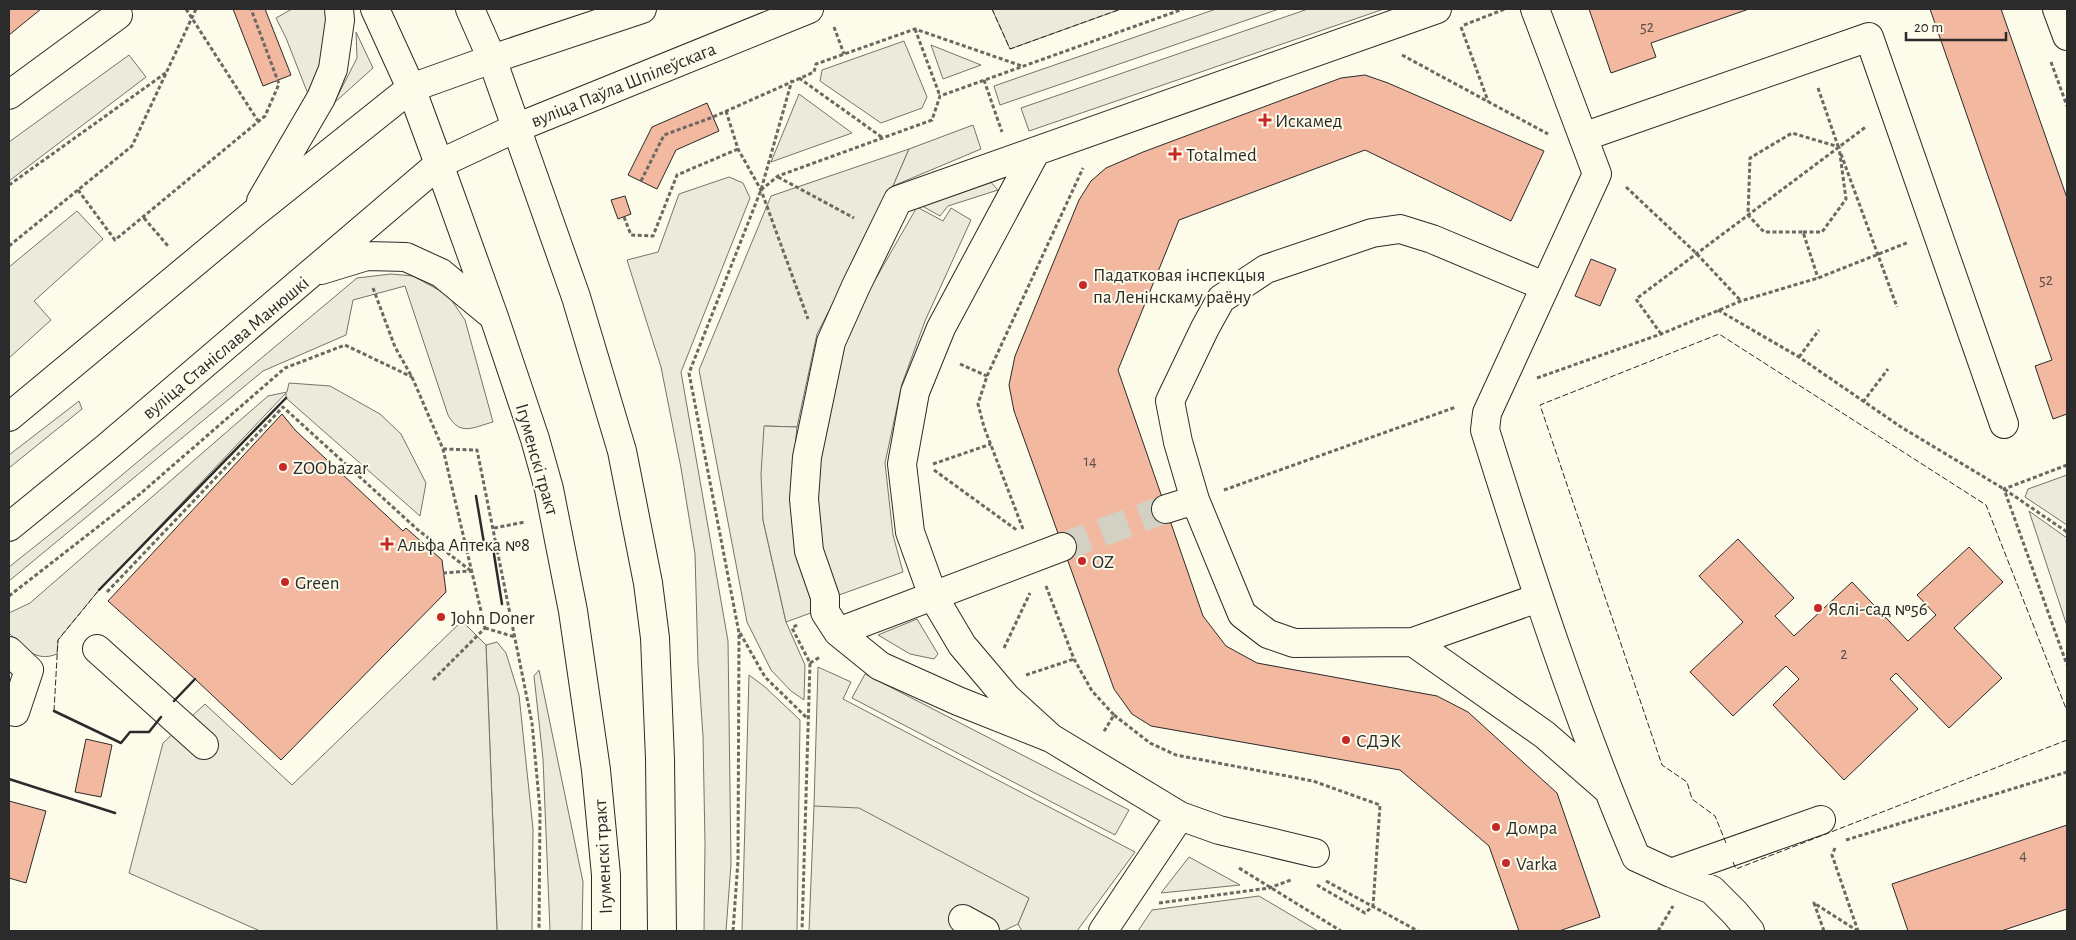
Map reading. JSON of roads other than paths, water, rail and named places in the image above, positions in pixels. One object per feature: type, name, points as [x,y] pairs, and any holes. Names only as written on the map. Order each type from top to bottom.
[{"type":"main road","points":[[252,215],[320,98],[333,69],[340,20],[339,9]]},
{"type":"main road","name":"Ігуменскі тракт","points":[[375,9],[411,88],[440,164],[535,438],[547,480],[573,611],[596,770],[606,874],[606,931]]},
{"type":"main road","points":[[470,9],[492,59],[576,297],[622,450],[648,583],[655,638],[658,685],[662,931]]},
{"type":"main road","points":[[9,417],[252,215],[411,88],[642,9]]},
{"type":"main road","points":[[1317,865],[1180,816],[1051,738],[958,701],[880,666],[838,632],[826,612],[825,596],[809,550],[804,499],[807,456],[831,342],[898,200],[1437,9]]},
{"type":"main road","points":[[1535,9],[1597,174],[1494,393],[1487,413],[1485,430],[1538,598],[1608,790],[1636,857],[1712,890],[1750,931]]},
{"type":"main road","points":[[2057,9],[2067,36]]},
{"type":"main road","name":"вуліца Паўла Шпілеўскага","points":[[440,164],[516,128],[820,13]]},
{"type":"main road","points":[[9,95],[118,15]]},
{"type":"main road","points":[[1583,137],[1869,37],[2004,424]]},
{"type":"main road","points":[[1036,151],[941,328],[915,392],[902,464],[910,532],[933,596],[969,652],[1006,697],[1051,738]]},
{"type":"main road","name":"вуліца Станіслава Манюшкі","points":[[9,527],[100,453],[440,164]]},
{"type":"main road","points":[[1538,598],[1413,642],[1294,644],[1268,634],[1242,614],[1195,500],[1178,442],[1170,401],[1192,353],[1221,299],[1266,269],[1372,233],[1400,230],[1432,239],[1544,286]]},
{"type":"main road","points":[[313,272],[367,256],[406,257],[441,273],[494,317]]},
{"type":"main road","points":[[1166,510],[1195,500]]},
{"type":"main road","points":[[838,632],[1062,547]]},
{"type":"main road","points":[[1413,642],[1545,735],[1608,790]]},
{"type":"main road","points":[[98,649],[204,745]]},
{"type":"main road","points":[[9,650],[28,670],[15,712]]},
{"type":"main road","points":[[1104,931],[1180,816]]},
{"type":"main road","points":[[1671,873],[1821,820]]},
{"type":"tunnel","points":[[1062,547],[1166,509]]},
{"type":"place","name":"Искамед","points":[[1265,120]]},
{"type":"place","name":"Totalmed","points":[[1175,154]]},
{"type":"place","name":"Падатковая інспекцыя па Ленінскаму раёну","points":[[1083,285]]},
{"type":"place","name":"ZOObazar","points":[[283,467]]},
{"type":"place","name":"Альфа Аптека №8","points":[[387,544]]},
{"type":"place","name":"OZ","points":[[1082,561]]},
{"type":"place","name":"Green","points":[[285,582]]},
{"type":"place","name":"Яслі-сад №56","points":[[1818,608]]},
{"type":"place","name":"John Doner","points":[[441,617]]},
{"type":"place","name":"СДЭК","points":[[1346,740]]},
{"type":"place","name":"Домра","points":[[1496,827]]},
{"type":"place","name":"Varka","points":[[1506,863]]}]
